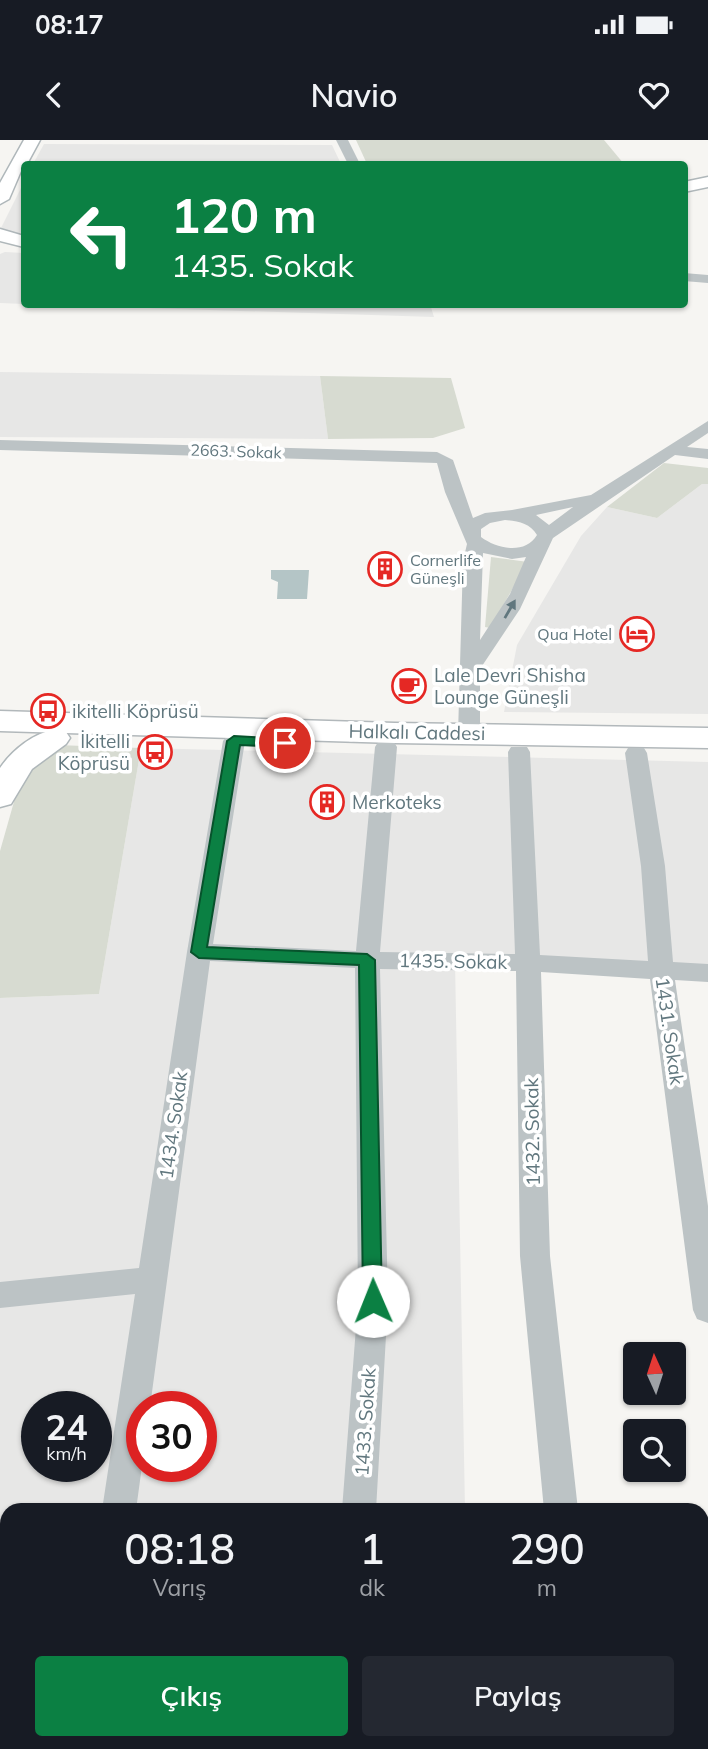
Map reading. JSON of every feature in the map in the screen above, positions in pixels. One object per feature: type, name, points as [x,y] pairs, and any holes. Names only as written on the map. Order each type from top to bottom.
[{"type":"main road","points":[[0,174],[29,142]]},
{"type":"main road","points":[[0,200],[29,142]]},
{"type":"main road","points":[[688,186],[708,181]]},
{"type":"main road","points":[[688,194],[708,190]]},
{"type":"main road","points":[[0,235],[21,241]]},
{"type":"main road","points":[[0,252],[21,251]]},
{"type":"main road","name":"Halkalı Caddesi","points":[[0,721],[708,738]]},
{"type":"main road","name":"Halkalı Caddesi","points":[[0,738],[234,741],[519,752],[708,754]]},
{"type":"main road","points":[[2,780],[16,765],[55,738]]},
{"type":"street","points":[[342,140],[352,161]]},
{"type":"street","points":[[688,278],[708,279]]},
{"type":"street","points":[[453,485],[473,538],[506,553],[542,541],[599,497],[708,426]]},
{"type":"street","name":"2663. Sokak","points":[[0,445],[427,456],[445,460],[453,485]]},
{"type":"street","points":[[674,450],[708,454]]},
{"type":"street","points":[[453,485],[474,504],[505,515],[533,520],[540,525],[542,541],[510,613],[472,666]]},
{"type":"street","points":[[469,734],[472,561],[477,522],[599,497]]},
{"type":"street","name":"1434. Sokak","points":[[120,1503],[199,952],[234,741]]},
{"type":"street","name":"1433. Sokak","points":[[359,1503],[373,1301],[367,960],[386,747]]},
{"type":"street","name":"1432. Sokak","points":[[519,752],[528,962],[535,1256],[560,1503]]},
{"type":"street","name":"1431. Sokak","points":[[636,753],[653,866],[661,969],[708,1310]]},
{"type":"street","name":"1435. Sokak","points":[[199,952],[367,960],[528,962],[708,973]]},
{"type":"street","points":[[0,1295],[150,1280]]},
{"type":"shaded area","points":[[356,140],[604,140],[622,161],[366,161]]},
{"type":"shaded area","points":[[44,144],[332,145],[340,161],[35,161]]},
{"type":"shaded area","points":[[21,188],[21,237],[1,228]]},
{"type":"shaded area","points":[[21,253],[21,304],[0,303],[0,254]]},
{"type":"shaded area","points":[[149,308],[431,308],[434,317]]},
{"type":"shaded area","points":[[0,372],[320,376],[328,439],[0,437]]},
{"type":"shaded area","points":[[320,376],[451,378],[465,428],[433,438],[328,439]]},
{"type":"shaded area","points":[[664,463],[708,468],[708,484],[702,484],[657,518],[607,507]]},
{"type":"shaded area","points":[[702,484],[708,484],[708,714],[504,712],[517,645],[581,536],[607,507],[657,518]]},
{"type":"shaded area","points":[[491,557],[528,562],[490,628],[485,627]]},
{"type":"shaded area","points":[[271,570],[309,570],[307,599],[277,599],[278,582],[271,579]]},
{"type":"shaded area","points":[[56,745],[141,748],[99,994],[0,998],[0,851],[23,770]]},
{"type":"shaded area","points":[[141,748],[708,762],[708,969],[455,961],[465,1503],[0,1503],[0,998],[99,994]]},
{"type":"place","name":"Cornerlife Güneşli","points":[[385,569]]},
{"type":"place","name":"Qua Hotel","points":[[637,634]]},
{"type":"place","name":"Lale Devri Shisha Lounge Güneşli","points":[[409,686]]},
{"type":"place","name":"ikitelli Köprüsü","points":[[48,711]]},
{"type":"place","name":"İkitelli Köprüsü","points":[[155,752]]},
{"type":"place","name":"Merkoteks","points":[[327,802]]},
{"type":"route","points":[[285,743],[234,741],[199,952],[367,960],[373,1301]]}]
